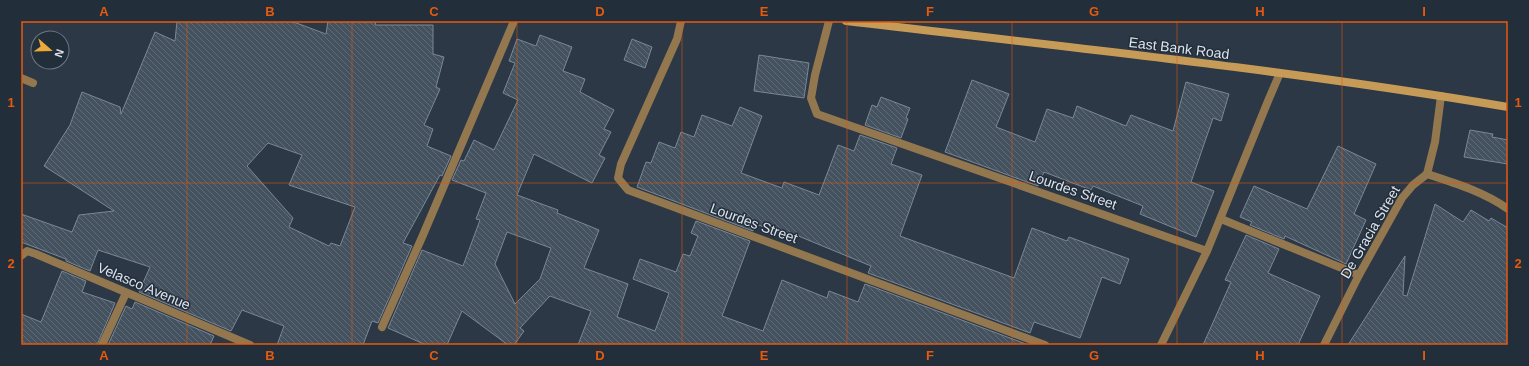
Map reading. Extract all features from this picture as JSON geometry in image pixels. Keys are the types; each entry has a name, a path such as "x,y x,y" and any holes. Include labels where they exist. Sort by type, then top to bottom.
{"main road":[{"name":"East Bank Road","path":"846,21 1280,73 1508,107"}],"street":[{"path":"382,327 424,235 514,21"},
{"name":"Lourdes Street","path":"681,21 677,39 621,164 618,178 628,190 1045,345"},
{"name":"Lourdes Street","path":"829,21 815,75 811,98 817,114 1207,251"},
{"path":"1161,345 1221,219 1280,73"},
{"path":"21,78 33,83"},
{"path":"1441,96 1435,142 1427,174 1460,185 1496,201 1508,209"},
{"name":"De Gracia Street","path":"1324,345 1359,275 1402,198 1412,185 1427,174"},
{"path":"1221,219 1359,275"},
{"name":"Velasco Avenue","path":"24,254 126,293 230,341 250,345"},
{"path":"102,345 126,293"}],"building":[{"path":"177,21 291,21 326,34 328,21 376,21 375,25 433,25 433,54 444,57 436,87 440,89 424,125 433,129 427,146 451,156 442,176 440,175 403,243 412,246 378,323 372,321 363,345 277,345 284,326 242,310 231,331 139,292 150,267 98,250 90,271 66,261 66,259 21,242 21,214 72,232 79,215 114,211 44,166 70,125 82,92 120,107 121,114 155,32 175,41","holes":["268,143 302,155 289,185 355,207 340,246 331,243 329,246 289,227 293,218 247,166"]},
{"path":"540,35 572,47 563,71 585,79 580,92 614,110 604,129 611,132 599,155 605,158 592,183 534,154 517,195 558,210 557,213 599,230 584,268 628,284 617,317 655,331 669,293 633,279 640,259 676,272 683,254 690,256 698,236 691,233 696,221 750,241 722,316 763,331 782,280 827,298 829,291 858,302 865,284 1026,344 578,345 591,311 550,296 520,328 524,331 514,345 508,345 462,311 447,345 426,345 388,328 422,250 463,266 480,220 476,219 486,193 452,180 461,160 464,161 474,140 494,150 518,100 503,93 515,63 509,61 517,39 536,46","holes":["507,232 551,248 540,279 515,304 495,264"]},
{"path":"632,39 652,47 645,68 624,60"},
{"path":"759,55 809,63 804,98 754,91"},
{"path":"972,80 1009,94 996,127 1035,142 1047,109 1073,118 1077,106 1126,126 1131,115 1173,131 1186,82 1229,94 1221,121 1213,118 1191,182 1214,191 1196,237 1140,214 1143,206 1093,186 1091,190 1044,172 1038,186 945,152"},
{"path":"881,97 910,108 906,118 908,119 901,138 865,125 872,105 877,107"},
{"path":"740,107 762,116 741,173 782,188 784,182 819,195 838,145 854,151 860,135 897,148 891,164 922,175 900,236 1014,278 1032,228 1067,241 1069,237 1129,259 1120,284 1102,277 1080,338 1034,322 1030,333 868,273 871,266 796,235 795,239 756,224 753,231 637,187 646,162 651,163 659,142 675,148 681,132 694,137 702,115 732,126"},
{"path":"1470,130 1493,134 1492,137 1508,140 1508,164 1464,157"},
{"path":"1338,146 1376,164 1354,214 1366,220 1346,264 1285,236 1284,239 1250,225 1252,222 1240,217 1254,186 1307,209"},
{"path":"1435,204 1463,222 1471,210 1489,221 1491,218 1508,228 1508,345 1348,345 1405,256 1403,295 1407,296"},
{"path":"1246,235 1279,249 1268,273 1320,296 1298,345 1203,345 1231,282 1225,280"},
{"path":"62,271 86,281 82,292 115,303 97,345 21,345 21,314 41,322"},
{"path":"135,302 214,336 210,345 108,345 126,306 132,309"}]}
